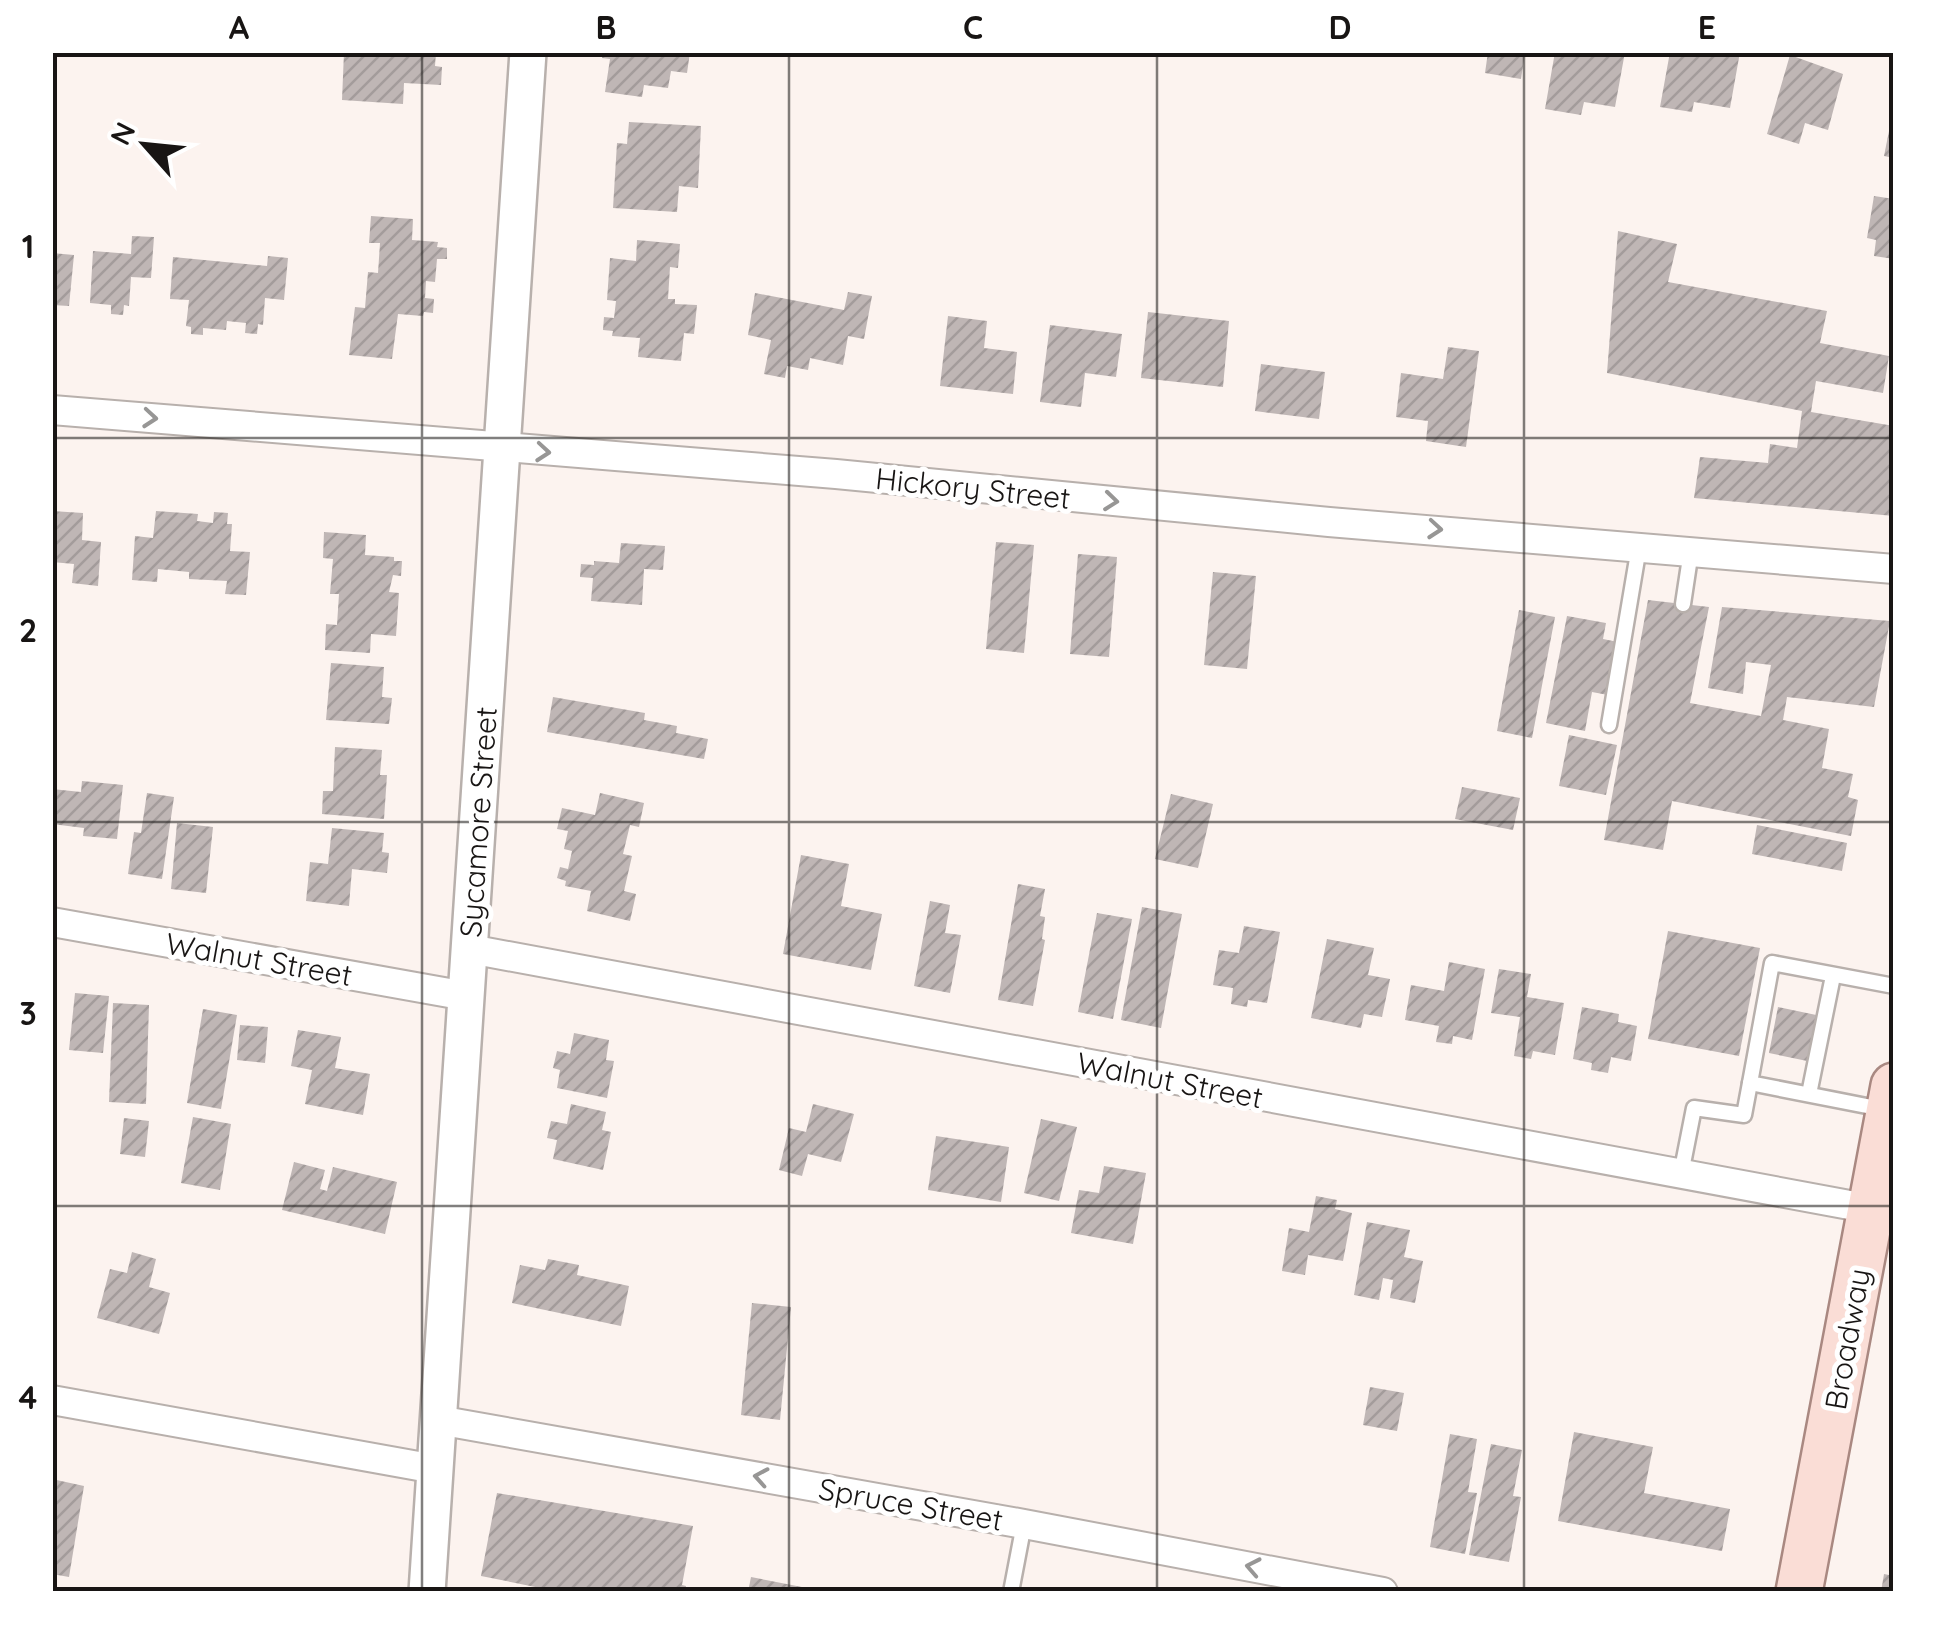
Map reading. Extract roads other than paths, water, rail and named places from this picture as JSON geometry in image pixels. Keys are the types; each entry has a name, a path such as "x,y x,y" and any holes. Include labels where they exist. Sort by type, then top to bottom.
{"main road":[{"name":"Broadway","path":"1799,1592 1870,1210 1886,1165 1891,1098"}],"street":[{"name":"Sycamore Street","path":"428,1592 528,52"},
{"name":"Hickory Street","path":"52,410 836,474 1309,520 1894,569"},
{"name":"Walnut Street","path":"52,922 466,996"},
{"name":"Walnut Street","path":"470,949 1870,1210"},
{"path":"52,1400 435,1469"},
{"name":"Spruce Street","path":"438,1420 1383,1592"}],"lane":[{"path":"1610,725 1639,547"},
{"path":"1682,604 1691,552"},
{"path":"1680,1174 1694,1108 1744,1115 1772,964 1894,986"},
{"path":"1810,1094 1833,976"},
{"path":"1750,1083 1810,1094 1891,1098"},
{"path":"1012,1592 1024,1524"}]}
